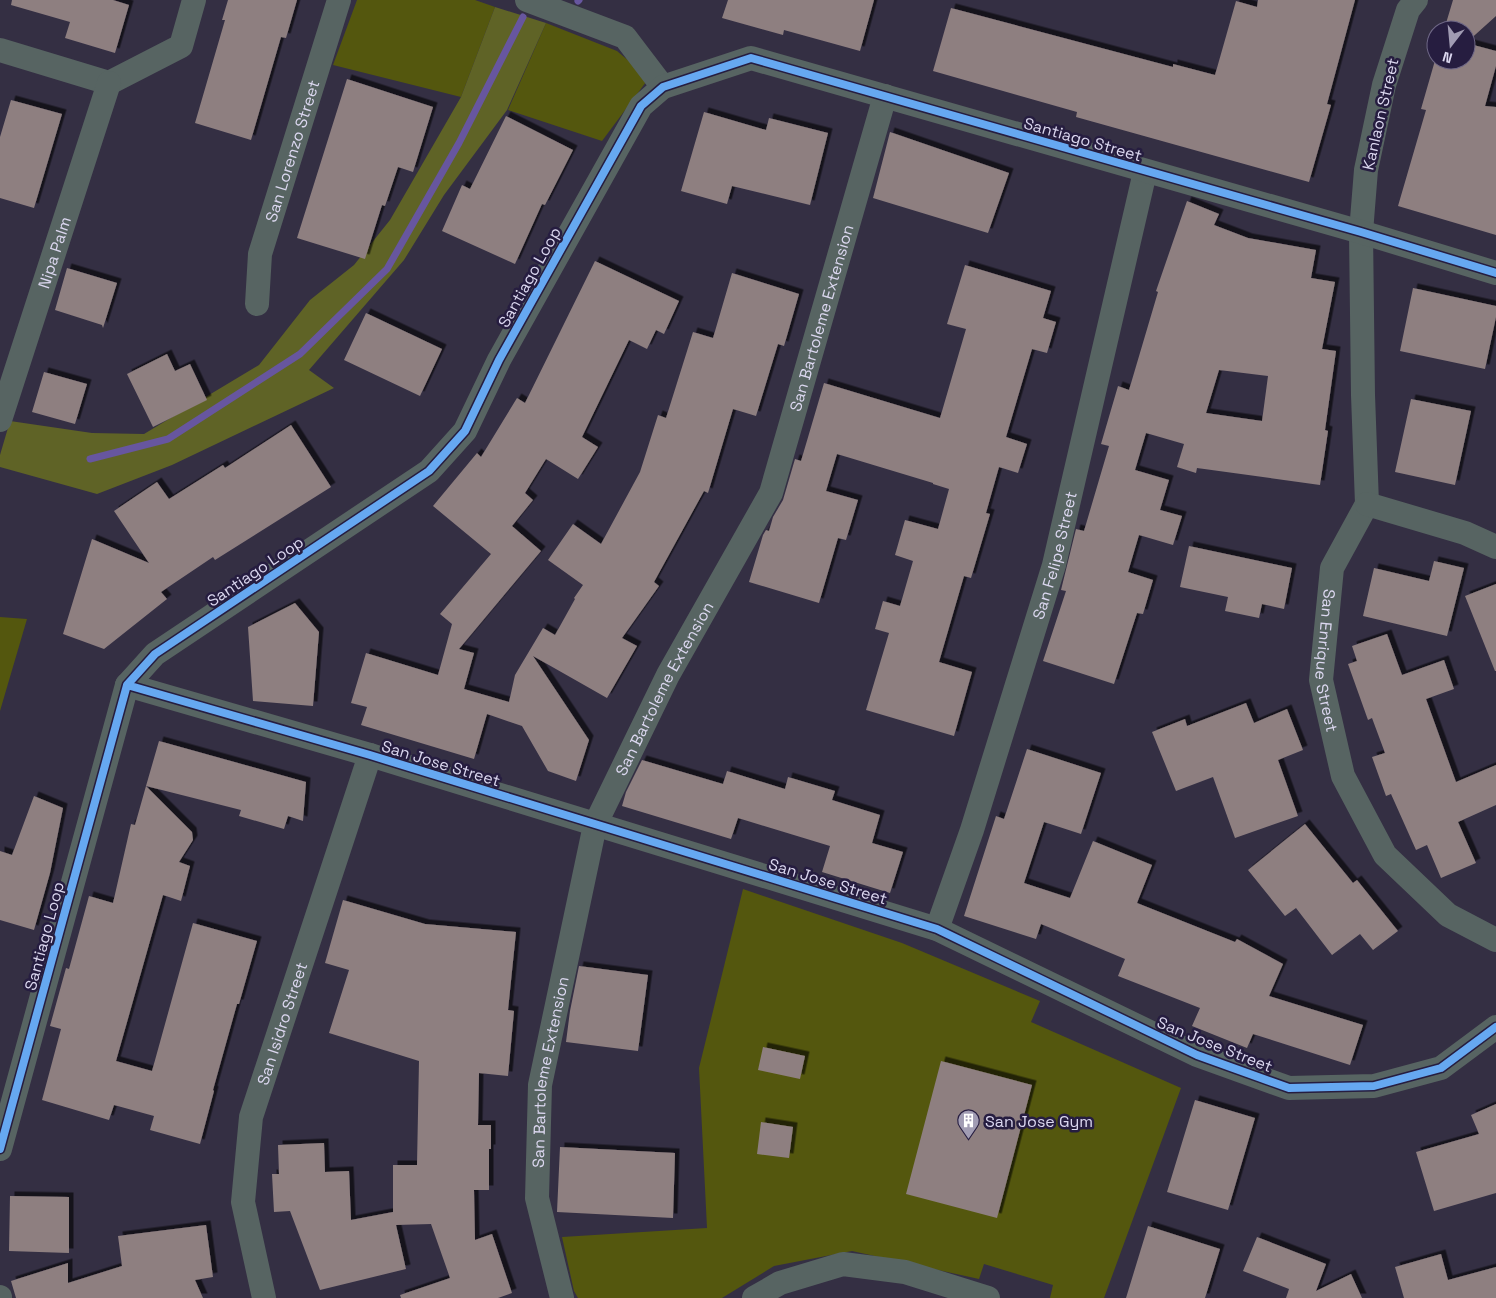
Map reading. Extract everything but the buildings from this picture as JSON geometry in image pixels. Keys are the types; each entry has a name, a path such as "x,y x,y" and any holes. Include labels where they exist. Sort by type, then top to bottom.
{"street":[{"path":"0,50 109,83 181,46 194,0"},
{"name":"San Lorenzo Street","path":"257,304 260,254 339,0"},
{"path":"527,0 625,36 663,88"},
{"name":"Kanlaon Street","path":"1361,232 1366,170 1384,84 1408,10 1416,0"},
{"name":"Santiago Street","path":"663,88 751,58 1361,232 1496,273"},
{"name":"Nipa Palm","path":"0,420 109,83"},
{"name":"Santiago Loop","path":"0,1149 127,685 155,654 429,470 465,431 499,360 641,106 663,88"},
{"name":"San Bartoleme Extension","path":"562,1298 537,1198 540,1085 595,825 668,675 771,494 885,96"},
{"name":"San Felipe Street","path":"937,929 972,830 1054,565 1146,172"},
{"path":"1361,232 1363,395 1367,504 1465,533 1496,547"},
{"name":"San Enrique Street","path":"1367,504 1332,568 1321,680 1343,776 1385,854 1448,915 1496,940"},
{"name":"San Jose Street","path":"127,685 370,756 937,929 1197,1055 1289,1088 1374,1086 1441,1068 1496,1027"},
{"name":"San Isidro Street","path":"264,1298 243,1202 251,1117 370,756"},
{"path":"754,1298 780,1283 843,1264 905,1272 988,1298"}],"shaded area":[{"path":"357,0 475,0 495,7 461,97 333,65"},
{"path":"546,23 617,51 637,68 646,82 602,141 508,110"},
{"path":"0,617 27,619 0,711"},
{"path":"743,889 902,943 1040,1001 1031,1022 1181,1088 1104,1298 1050,1298 1053,1285 984,1264 979,1279 852,1251 774,1266 722,1298 578,1298 574,1291 562,1237 707,1228 699,1068"}],"green space":[{"path":"495,7 546,23 507,110 444,195 404,260 309,370 334,388 172,465 97,494 0,467 0,455 10,421 92,433 144,434 259,365 310,300 354,265 390,220 461,97"}],"waterway":[{"path":"90,459 168,439 300,354 387,269 459,143 523,17"}],"cycle path":[{"path":"0,1149 127,685 155,654 429,471 465,431 499,360 641,106 663,87 751,58 1361,232 1496,273"},
{"path":"127,685 370,755 937,929 1197,1055 1289,1088 1374,1086 1441,1068 1496,1027"}],"place":[{"name":"San Jose Gym","path":"969,1140"}]}
